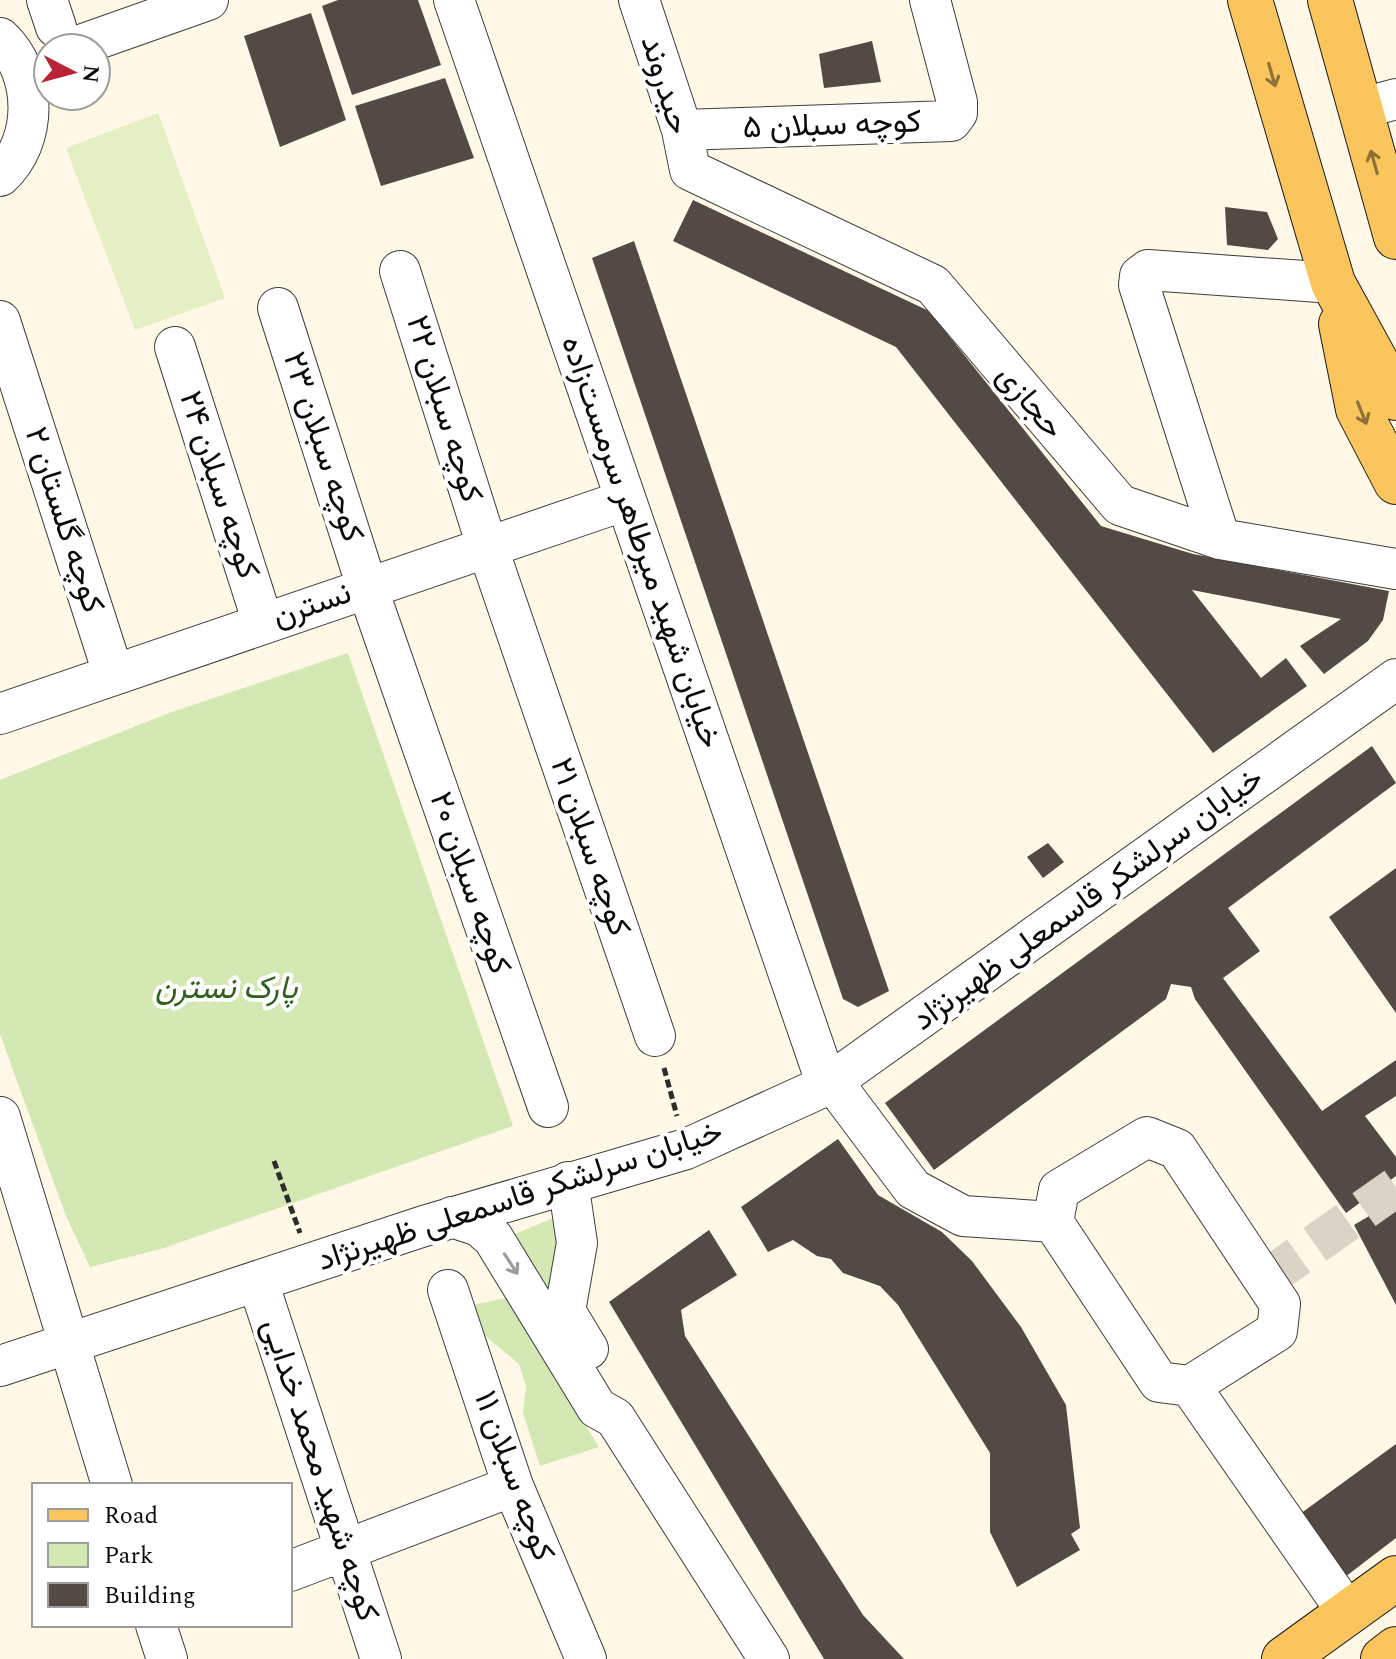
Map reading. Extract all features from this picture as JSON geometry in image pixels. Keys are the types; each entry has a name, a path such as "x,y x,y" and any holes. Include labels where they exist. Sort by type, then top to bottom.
{"main road":[{"path":"1250,0 1333,283 1358,409 1396,482"},
{"path":"1330,0 1377,104 1396,237"},
{"path":"1333,283 1394,393"},
{"path":"1284,1659 1396,1578"},
{"path":"1383,1659 1396,1649"}],"street":[{"path":"87,32 208,0"},
{"name":"خیابان شهید میرطاهر سرمست‌زاده","path":"454,0 829,1083 913,1189 963,1216 1053,1222"},
{"name":"حیدروند","path":"639,0 682,130 690,170"},
{"name":"کوچه سبلان ۵","path":"682,130 951,121 957,113 957,102 930,0"},
{"path":"0,38 32,41"},
{"path":"0,176 24,140 32,99"},
{"name":"حجازی","path":"690,170 933,285 1120,505 1220,539 1396,569"},
{"path":"1220,539 1139,285 1140,276 1148,270 1333,283"},
{"name":"کوچه سبلان ۲۲","path":"400,271 487,546"},
{"name":"کوچه سبلان ۲۳","path":"278,308 367,587"},
{"name":"کوچه گلستان ۲","path":"0,321 113,673"},
{"name":"کوچه سبلان ۲۴","path":"175,347 263,623"},
{"name":"نسترن","path":"0,714 626,500"},
{"name":"کوچه سبلان ۲۱","path":"487,546 655,1036"},
{"name":"کوچه سبلان ۲۰","path":"367,587 548,1107"},
{"name":"خیابان سرلشکر قاسمعلی ظهیرنژاد","path":"0,1366 452,1217 686,1149 829,1083 1396,679"},
{"path":"0,1117 111,1483"},
{"path":"1147,1137 1177,1149 1280,1304 1277,1331 1190,1386 1159,1382 1053,1222 1059,1190 1147,1137"},
{"path":"568,1182 577,1243 565,1311 615,1397 615,1418"},
{"path":"452,1217 479,1226 493,1238 597,1408 615,1418 769,1659"},
{"name":"کوچه شهید محمد خدایی","path":"258,1282 381,1659"},
{"name":"کوچه سبلان ۱۱","path":"448,1290 513,1486 586,1659"},
{"path":"1190,1386 1348,1613"},
{"path":"292,1570 513,1486"},
{"path":"157,1627 167,1659"}],"path":[{"path":"655,1036 686,1149"},
{"path":"274,1161 311,1264"}],"green space":[{"path":"158,113 225,298 135,330 66,148"},
{"name":"پارک نسترن","path":"348,653 513,1126 161,1249 90,1267 66,1216 0,1034 0,780 169,713"},
{"path":"556,1217 564,1219 554,1313 510,1236"},
{"path":"506,1298 599,1447 540,1466 523,1413 526,1386 519,1364 484,1335 473,1305"}],"building":[{"path":"338,0 418,0 441,65 352,95 322,6"},
{"path":"311,13 346,120 280,147 244,36"},
{"path":"872,41 881,82 824,88 819,54"},
{"path":"445,78 474,158 381,186 355,106"},
{"path":"693,200 929,311 1101,526 1193,554 1389,591 1383,620 1368,641 1324,674 1300,646 1341,619 1192,590 1261,678 1286,658 1307,686 1213,753 896,347 673,241"},
{"path":"1225,207 1267,212 1278,239 1268,250 1227,245"},
{"path":"634,241 889,991 858,1007 843,999 592,258"},
{"path":"1372,746 1396,783 1228,908 1260,951 1223,978 1322,1111 1396,1060 1396,1096 1365,1116 1396,1157 1396,1176 1346,1213 1195,999 1191,987 1171,984 1166,999 934,1170 885,1103"},
{"path":"1048,843 1064,862 1043,878 1027,857"},
{"path":"1396,868 1396,1013 1329,917"},
{"path":"838,1139 878,1195 942,1232 972,1261 1021,1327 1066,1405 1080,1528 1071,1534 1080,1550 1017,1587 990,1532 990,1453 898,1305 880,1286 843,1273 831,1259 817,1256 793,1240 768,1252 741,1207"},
{"path":"1396,1200 1396,1305 1354,1225"},
{"path":"709,1230 737,1275 681,1310 685,1336 863,1615 904,1659 824,1659 609,1302"},
{"path":"1396,1444 1396,1538 1345,1577 1300,1514"}],"tunnel":[{"path":"1266,1279 1396,1187"}]}
